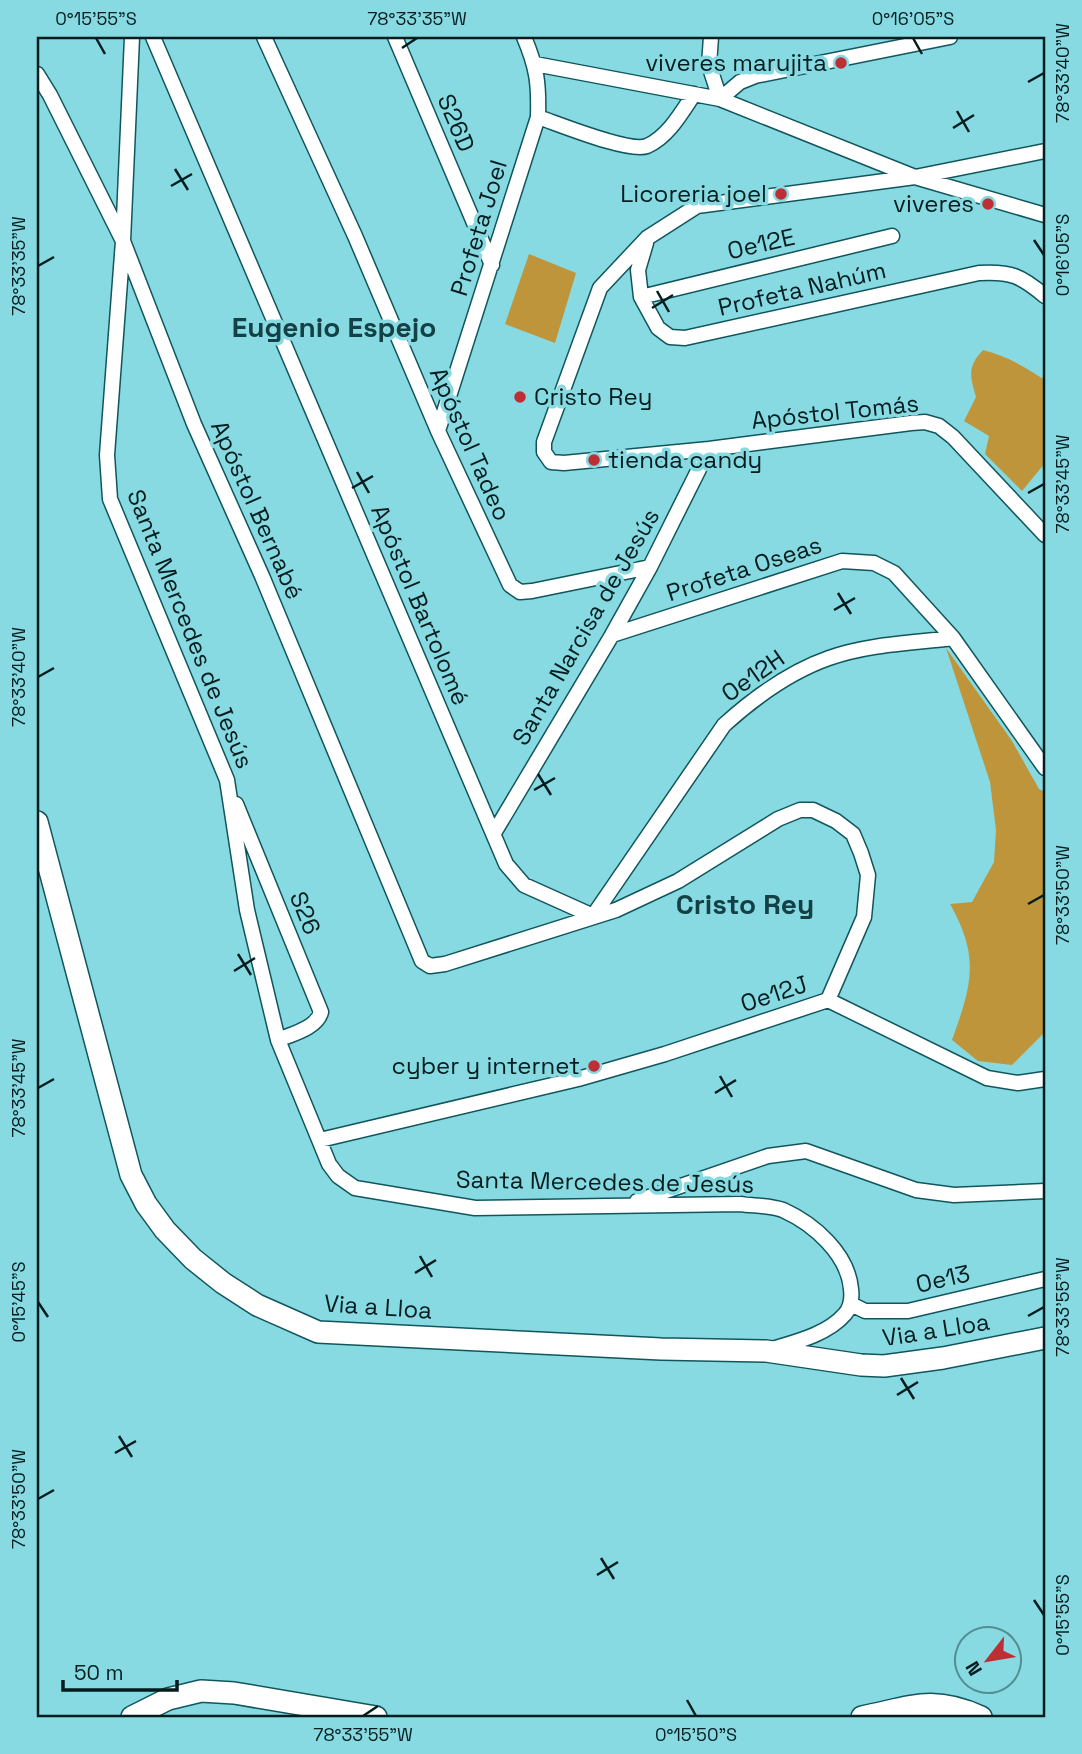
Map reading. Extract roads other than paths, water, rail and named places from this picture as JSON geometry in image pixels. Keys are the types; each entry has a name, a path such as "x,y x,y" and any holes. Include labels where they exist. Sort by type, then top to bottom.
{"street":[{"name":"Santa Mercedes de Jesús","path":"132,37 123,242 107,455 110,499 227,780 247,910 278,1040 333,1170 355,1188 475,1208 740,1204 781,1210 804,1223 840,1254 849,1273 851,1304"},
{"name":"Apóstol Bartolomé","path":"153,37 506,864 524,885 593,916"},
{"name":"Apóstol Tadeo","path":"264,37 355,236 438,431 510,585 520,592 650,568"},
{"name":"S26D","path":"395,37 492,265"},
{"name":"Profeta Joel","path":"438,431 538,117 535,64 524,37"},
{"path":"711,37 709,65 720,99"},
{"path":"720,99 740,82 755,76 950,37"},
{"path":"535,64 720,99 915,177 1045,215"},
{"name":"Apóstol Bernabé","path":"37,74 56,106 123,242 194,424 262,576 415,948 422,961 430,966"},
{"path":"538,117 636,149 658,139 694,94"},
{"path":"709,449 564,463 551,462 544,452 544,442 600,288 647,238 697,206 915,177 1045,150"},
{"name":"Oe12E","path":"641,297 892,236"},
{"name":"Profeta Nahúm","path":"647,238 638,270 641,297 658,328 670,337 685,338 979,273 1001,272 1023,278 1045,296"},
{"name":"Apóstol Tomás","path":"709,449 925,422 939,426 953,437 1045,535"},
{"name":"Santa Narcisa de Jesús","path":"494,833 650,568 709,449"},
{"name":"Profeta Oseas","path":"612,635 842,561 874,563 894,573 953,638 1045,768"},
{"name":"Oe12H","path":"593,916 724,725 747,704 778,682 831,657 953,638"},
{"name":"S26","path":"227,780 321,1012 320,1018 314,1024 278,1040"},
{"name":"Oe12J","path":"320,1140 578,1079 665,1054 828,1000 864,917 868,875 853,834 836,821 813,810 800,810 778,819 677,881 616,910 446,964 430,966"},
{"name":"Via a Lloa","path":"37,822 131,1175 146,1204 165,1230 192,1258 257,1306 318,1332 661,1349 766,1351 860,1366 884,1366 943,1358 1045,1338"},
{"path":"828,1000 987,1078 1017,1083 1045,1079"},
{"path":"623,1206 768,1156 806,1151 916,1190 954,1195 1045,1191"},
{"name":"Oe13","path":"851,1304 865,1311 908,1311 1045,1279"},
{"path":"766,1351 822,1331 845,1315 851,1304"},
{"path":"132,1717 168,1699 201,1690 376,1717"},
{"path":"862,1717 930,1703 960,1708 981,1717"}],"place":[{"name":"viveres marujita","path":"841,63"},
{"name":"Licoreria joel","path":"781,194"},
{"name":"viveres","path":"988,204"},
{"name":"Cristo Rey","path":"520,397"},
{"name":"tienda candy","path":"594,460"},
{"name":"cyber y internet","path":"594,1066"}],"district":[{"name":"Eugenio Espejo","path":"334,327"},
{"name":"Cristo Rey","path":"745,904"}]}
